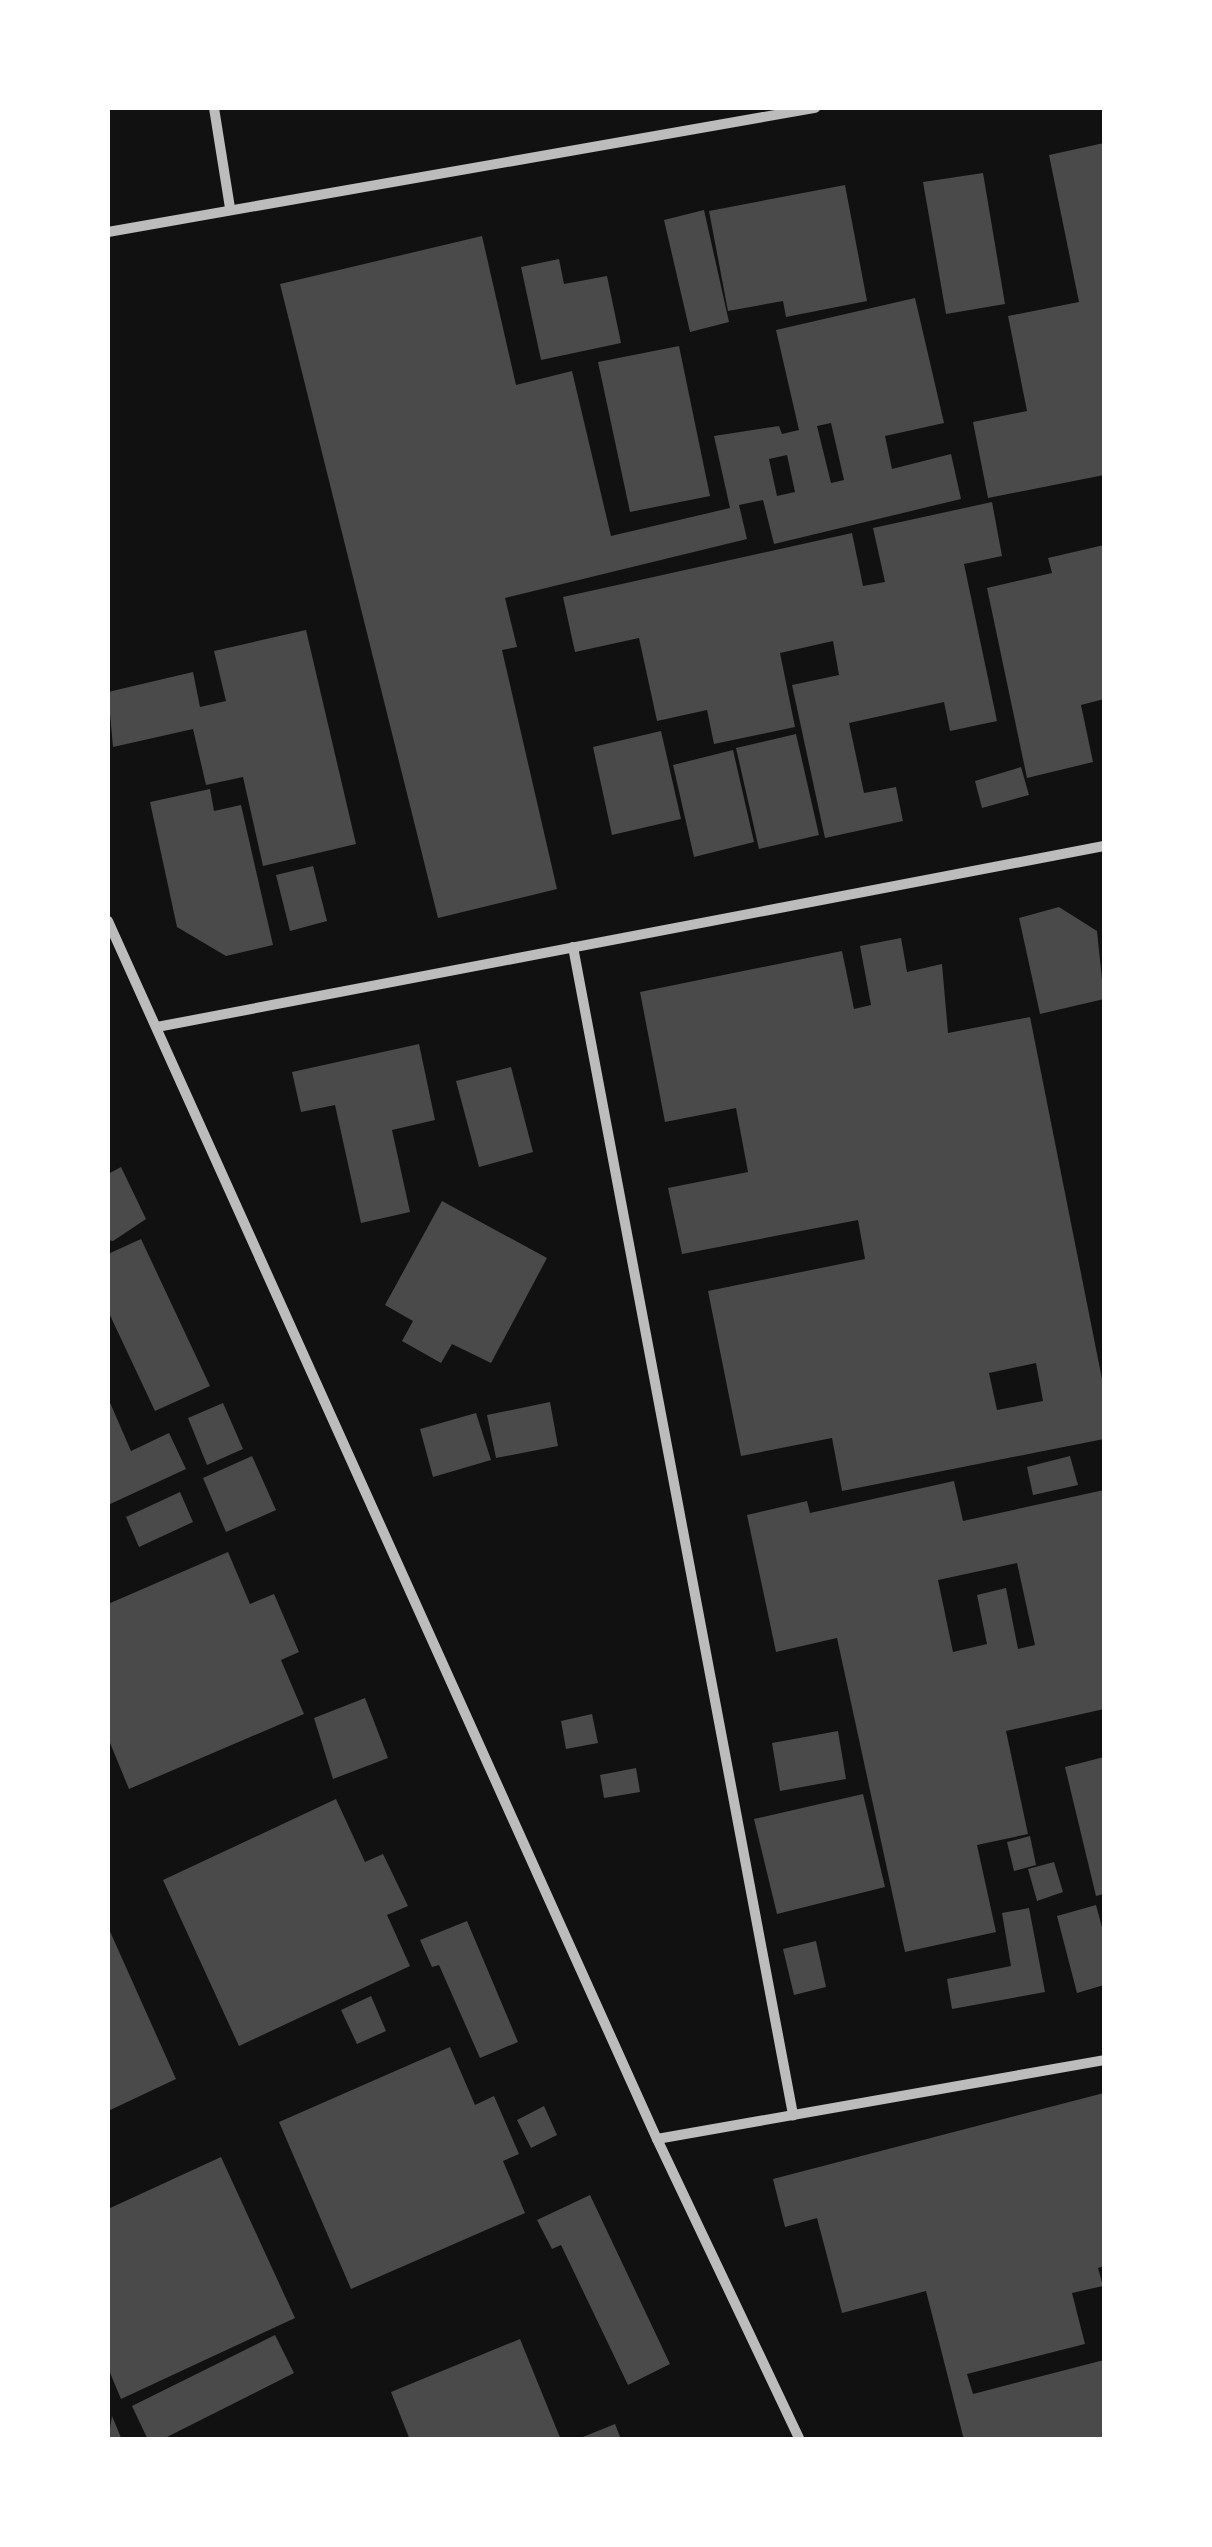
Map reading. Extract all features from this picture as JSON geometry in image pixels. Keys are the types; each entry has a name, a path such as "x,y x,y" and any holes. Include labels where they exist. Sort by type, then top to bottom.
{"street":[{"path":"214,108 230,208"},
{"path":"108,232 815,108"},
{"path":"157,1026 1104,846"},
{"path":"108,921 658,2139 800,2440"},
{"path":"573,947 793,2115"},
{"path":"658,2139 1104,2060"}],"building":[{"path":"1104,143 1104,475 988,498 973,422 1027,411 1008,316 1079,302 1049,155"},
{"path":"983,173 1005,304 946,314 923,182"},
{"path":"845,185 867,301 786,317 783,301 728,311 709,211"},
{"path":"704,210 729,322 690,332 664,220"},
{"path":"482,236 516,385 572,371 611,536 730,508 714,436 779,426 782,434 799,430 776,330 915,298 944,423 885,436 892,469 951,454 961,499 774,544 763,500 739,505 747,539 505,598 517,647 502,650 557,889 438,918 280,284","holes":["831,423 844,480 831,483 817,426","787,455 795,492 777,496 769,459"]},
{"path":"559,259 564,284 607,276 621,343 541,360 521,267"},
{"path":"679,346 710,496 630,512 598,362"},
{"path":"992,502 1002,556 964,564 997,721 950,731 944,702 849,723 864,793 896,787 903,821 825,838 792,685 839,675 833,641 780,653 795,727 714,744 707,710 657,721 639,638 575,652 563,597 852,533 863,586 885,582 873,528"},
{"path":"1104,545 1104,699 1081,705 1093,762 1027,778 987,588 1052,573 1048,558"},
{"path":"306,630 356,844 263,866 243,777 206,785 193,729 113,747 108,692 193,672 200,707 226,701 214,651"},
{"path":"661,731 681,819 612,835 593,747"},
{"path":"796,734 819,835 759,849 736,748"},
{"path":"733,750 754,842 694,857 673,765"},
{"path":"1021,767 1029,795 982,808 975,781"},
{"path":"210,789 214,811 241,805 273,945 226,956 177,927 150,802"},
{"path":"313,866 327,921 290,931 276,875"},
{"path":"1059,907 1097,931 1104,999 1040,1014 1019,918"},
{"path":"901,938 907,972 942,964 948,1033 1030,1017 1104,1389 1104,1439 842,1491 832,1438 741,1456 708,1291 865,1259 858,1220 682,1254 668,1188 748,1172 736,1108 665,1122 640,992 842,951 854,1009 871,1005 860,946","holes":["1036,1363 1043,1401 997,1410 989,1373"]},
{"path":"419,1044 435,1120 392,1130 410,1212 361,1223 335,1105 301,1112 292,1072"},
{"path":"511,1067 533,1152 479,1167 456,1081"},
{"path":"121,1167 146,1219 113,1241 108,1240 108,1174"},
{"path":"442,1201 547,1258 491,1363 452,1344 441,1363 402,1341 413,1321 385,1305"},
{"path":"141,1239 210,1386 155,1411 108,1311 108,1254"},
{"path":"108,1398 131,1451 169,1433 186,1469 108,1505"},
{"path":"550,1402 558,1446 496,1458 487,1415"},
{"path":"223,1403 243,1449 207,1465 188,1418"},
{"path":"476,1413 491,1460 433,1477 420,1429"},
{"path":"252,1456 276,1510 226,1532 203,1478"},
{"path":"1070,1456 1078,1485 1033,1495 1027,1467"},
{"path":"954,1481 963,1521 1104,1490 1104,1709 1006,1731 1028,1834 977,1845 996,1932 905,1952 837,1638 776,1652 747,1515 807,1501 810,1513","holes":["1017,1563 1035,1645 1018,1649 1006,1588 977,1595 987,1644 953,1652 938,1580"]},
{"path":"180,1492 193,1522 139,1547 126,1517"},
{"path":"228,1552 250,1604 274,1594 299,1652 281,1660 304,1714 129,1789 108,1738 108,1604"},
{"path":"365,1698 388,1758 333,1779 314,1718"},
{"path":"592,1714 598,1743 566,1749 561,1721"},
{"path":"838,1731 846,1779 780,1791 772,1743"},
{"path":"1104,1757 1104,1894 1096,1896 1065,1767"},
{"path":"636,1768 640,1792 604,1798 600,1775"},
{"path":"863,1794 885,1887 777,1914 754,1819"},
{"path":"336,1799 365,1862 383,1854 408,1906 387,1915 410,1966 239,2046 163,1880"},
{"path":"1030,1836 1036,1865 1014,1871 1007,1842"},
{"path":"1054,1862 1063,1892 1037,1901 1028,1869"},
{"path":"1096,1905 1104,1935 1104,1985 1077,1993 1057,1916"},
{"path":"1029,1908 1045,1992 952,2009 947,1979 1011,1966 1002,1913"},
{"path":"467,1921 518,2042 480,2058 439,1965 432,1967 420,1940"},
{"path":"108,1927 176,2079 108,2111"},
{"path":"816,1941 826,1987 794,1995 783,1949"},
{"path":"371,1996 386,2031 357,2044 341,2010"},
{"path":"450,2047 475,2105 494,2096 519,2154 503,2161 525,2213 351,2289 279,2122"},
{"path":"1104,2093 1104,2266 1098,2268 1103,2286 1072,2293 1085,2344 967,2374 973,2394 1104,2360 1104,2440 964,2440 926,2291 842,2313 817,2218 785,2227 773,2179"},
{"path":"544,2106 557,2135 531,2148 517,2120"},
{"path":"221,2157 295,2318 121,2399 108,2368 108,2209"},
{"path":"590,2195 670,2364 628,2385 561,2245 552,2249 537,2220"},
{"path":"275,2335 294,2373 161,2440 148,2440 132,2406"},
{"path":"520,2339 561,2440 410,2440 391,2392"},
{"path":"112,2416 122,2440 108,2440"},
{"path":"615,2424 621,2439 578,2439"}]}
